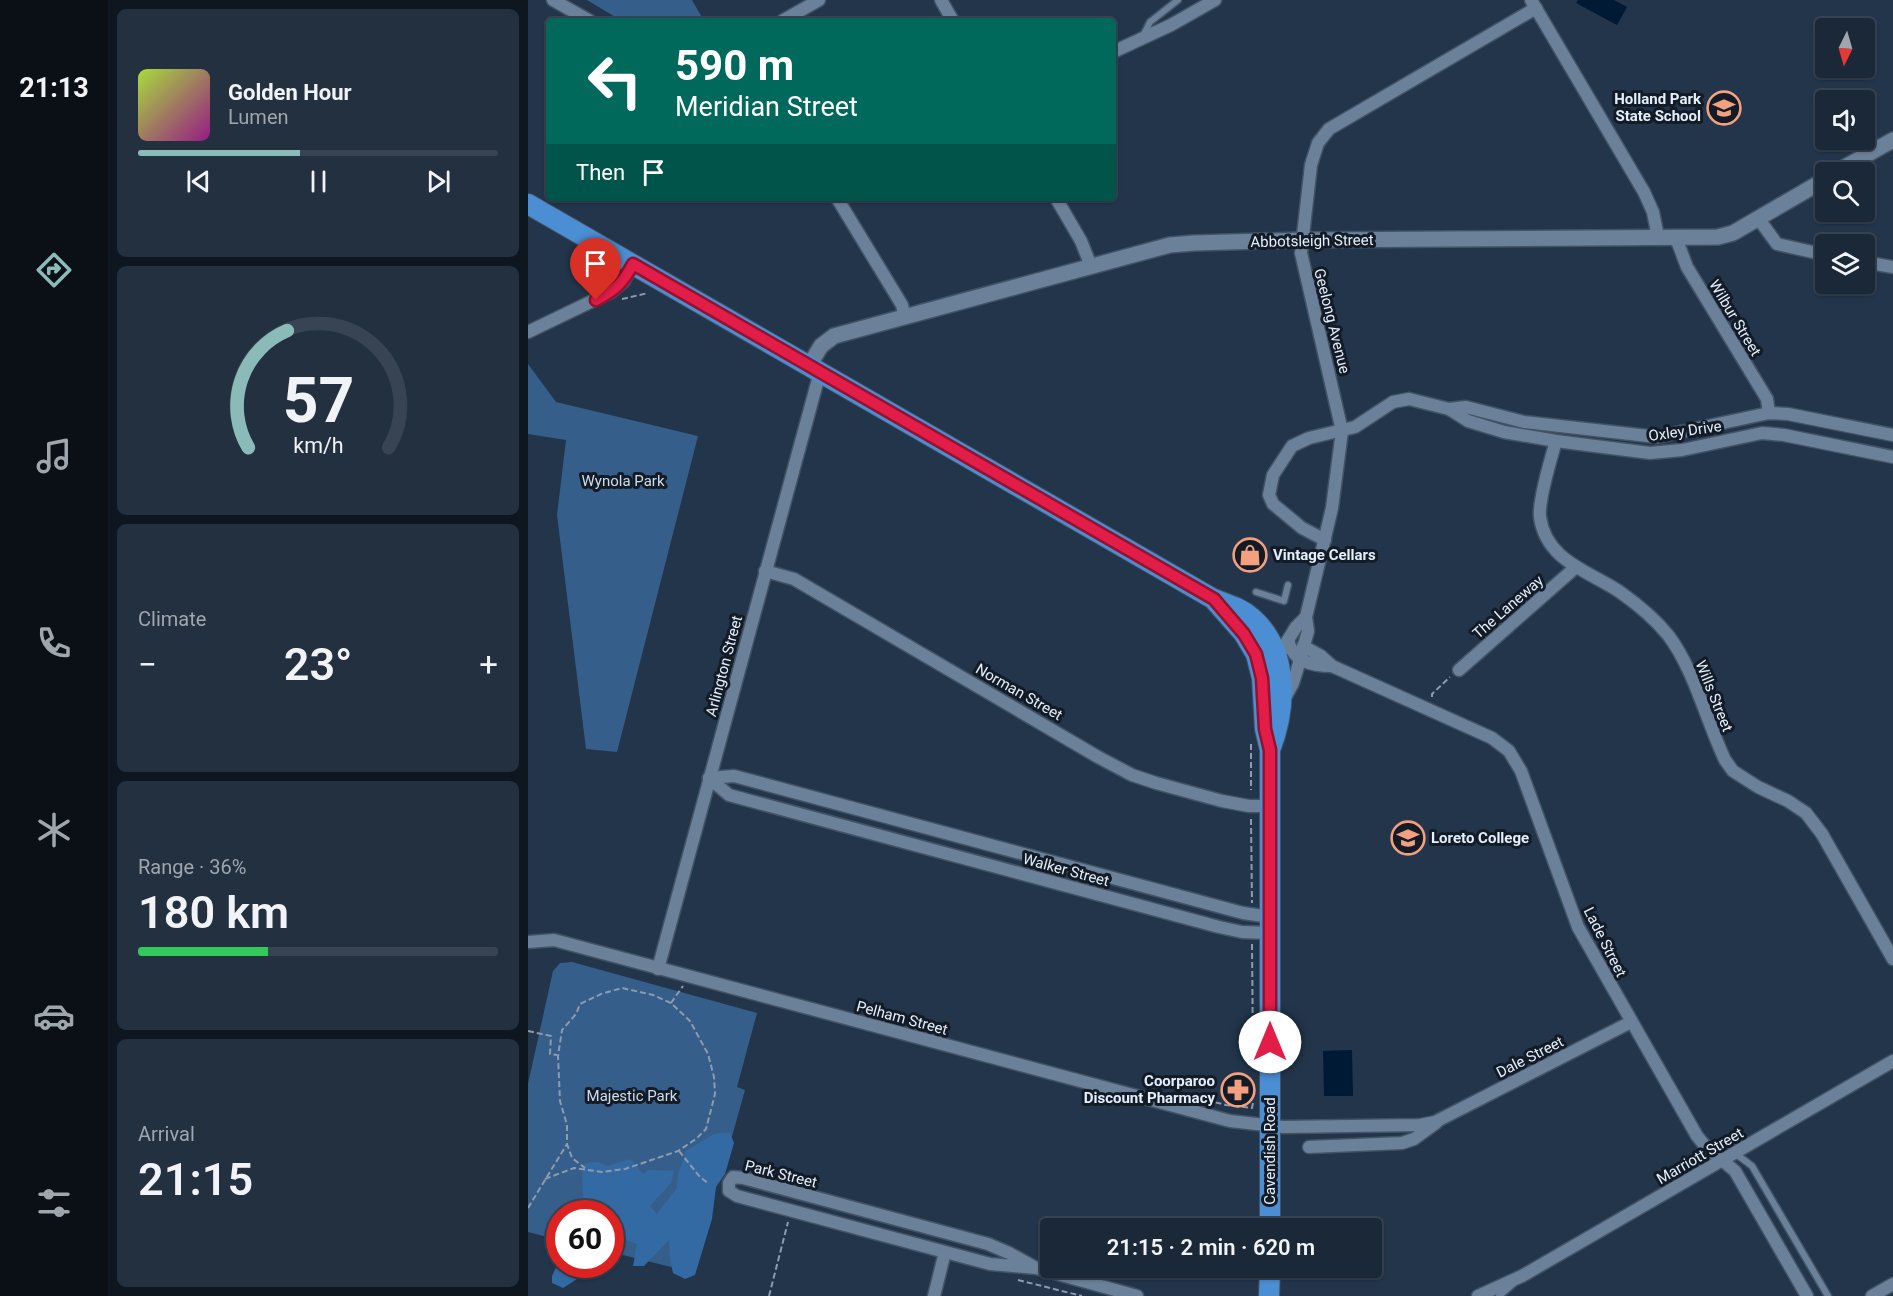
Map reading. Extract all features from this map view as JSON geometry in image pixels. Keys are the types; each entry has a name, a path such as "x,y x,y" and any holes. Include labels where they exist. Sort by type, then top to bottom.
{"main road":[{"name":"Cavendish Road","path":"528,204 1214,599 1250,616 1283,647 1277,733 1270,750"},
{"name":"Cavendish Road","path":"1214,599 1250,643 1256,654 1262,678 1265,729 1270,750 1270,1218"},
{"path":"1269,1296 1270,1278"}],"street":[{"path":"553,0 585,18"},
{"path":"787,18 819,0"},
{"path":"941,0 951,18"},
{"path":"1116,51 1141,40 1215,0"},
{"path":"1534,4 1644,192 1653,212 1658,237"},
{"name":"Geelong Avenue","path":"1280,705 1293,683 1308,631 1306,616 1332,508 1342,431 1301,253 1311,165 1318,143 1329,129 1534,4"},
{"path":"1854,162 1893,140"},
{"name":"Abbotsleigh Street","path":"814,369 821,346 834,336 1170,245 1303,240 1718,237 1733,233 1815,185"},
{"path":"839,201 902,305 905,318"},
{"path":"1058,201 1081,241 1091,266"},
{"path":"1758,218 1777,244 1815,253"},
{"name":"Wilbur Street","path":"1676,238 1687,267 1767,399 1769,413"},
{"path":"528,332 611,292 622,283 633,264"},
{"path":"1875,264 1893,267"},
{"name":"Arlington Street","path":"658,969 765,571 814,369"},
{"name":"Oxley Drive","path":"1325,540 1302,528 1273,504 1269,495 1273,475 1292,446 1309,438 1355,427 1394,402 1409,399 1449,409 1468,421 1504,432 1650,453 1682,450 1762,433 1784,435 1893,457"},
{"name":"Oxley Drive","path":"1449,409 1466,407 1524,422 1657,437 1769,413 1788,414 1893,435"},
{"name":"Wills Street","path":"1556,441 1540,515 1544,534 1561,557 1620,592 1668,634 1683,657 1717,743 1729,766 1758,787 1788,801 1806,813 1822,834 1893,959"},
{"name":"The Laneway","path":"1459,670 1576,567"},
{"name":"Norman Street","path":"765,571 794,579 1132,775 1222,801 1249,806 1270,806"},
{"name":"Geelong Avenue","path":"1262,678 1306,616"},
{"name":"Lade Street","path":"1303,646 1321,656 1332,666 1492,738 1509,751 1521,771 1578,927 1701,1141 1736,1173 1807,1296"},
{"path":"1283,647 1291,650 1300,659"},
{"name":"Lade Street","path":"1300,659 1317,666 1332,666"},
{"name":"Walker Street","path":"709,778 734,776 1243,913 1270,925"},
{"name":"Walker Street","path":"709,778 729,795 1219,927 1242,932 1270,925"},
{"path":"855,829 860,810"},
{"name":"Pelham Street","path":"528,942 554,940 1230,1120 1270,1125"},
{"name":"Dale Street","path":"1309,1147 1406,1142 1442,1119 1631,1022"},
{"name":"Marriott Street","path":"1478,1296 1522,1276 1893,1061"},
{"name":"Dale Street","path":"1270,1125 1283,1127 1420,1125 1442,1119"},
{"name":"Park Street","path":"1036,1268 988,1244 743,1178 733,1178 729,1183 729,1191 738,1196 990,1264 1036,1268 1137,1296"},
{"path":"934,1296 945,1252"},
{"path":"1872,1296 1893,1284"}],"lane":[{"path":"1141,40 1150,22 1178,0"},
{"path":"1256,592 1284,601 1288,585"},
{"path":"1735,1153 1752,1166 1828,1296"},
{"name":"Marriott Street","path":"1499,1296 1522,1276"}],"path":[{"path":"614,303 647,292 655,295"},
{"path":"1432,694 1442,684"},
{"path":"1251,734 1251,790"},
{"path":"1251,819 1252,905"},
{"path":"1252,944 1253,1064"},
{"path":"671,1003 690,978"},
{"path":"545,1179 574,1168 602,1172 625,1169 678,1151 696,1139 705,1129 715,1094 714,1077 708,1054 690,1021 671,1003 653,995 622,988 601,994 580,1004 576,1014 562,1030 558,1056 560,1101 567,1125 567,1144 572,1158 585,1168"},
{"path":"528,1031 551,1036 550,1054 558,1056"},
{"path":"1196,1098 1252,1108 1254,1096"},
{"path":"528,1208 567,1144"},
{"path":"678,1151 709,1184"},
{"path":"769,1296 788,1219"},
{"path":"1009,1278 1082,1296"}],"green space":[{"path":"587,0 692,0 702,18 617,18"},
{"name":"Wynola Park","path":"528,364 556,402 698,436 617,752 586,749 557,515 566,440 528,434"},
{"name":"Majestic Park","path":"572,962 757,1013 737,1087 745,1090 724,1165 718,1165 691,1272 624,1255 624,1200 546,1200 546,1237 528,1232 528,1084 553,971 560,963"}],"shaded area":[{"path":"1578,0 1614,0 1627,7 1617,25 1576,3"},
{"path":"1352,1050 1353,1096 1324,1096 1323,1051"},
{"path":"730,1133 734,1143 725,1174 716,1187 712,1219 695,1275 685,1279 673,1273 669,1240 644,1266 633,1266 637,1244 624,1239 624,1200 583,1200 582,1176 585,1163 597,1162 608,1166 630,1159 643,1174 649,1170 674,1171 671,1183 650,1206 657,1214 677,1188 678,1175 686,1151 714,1134"},
{"path":"552,1278 578,1278 563,1288 552,1283"}],"place":[{"name":"Holland Park State School","path":"1724,108"},
{"name":"Vintage Cellars","path":"1250,555"},
{"name":"Loreto College","path":"1408,838"},
{"name":"Coorparoo Discount Pharmacy","path":"1238,1090"}],"route":[{"path":"596,300 622,283 633,264 1214,599 1250,643 1256,654 1262,678 1265,729 1270,750 1270,1042"}]}
